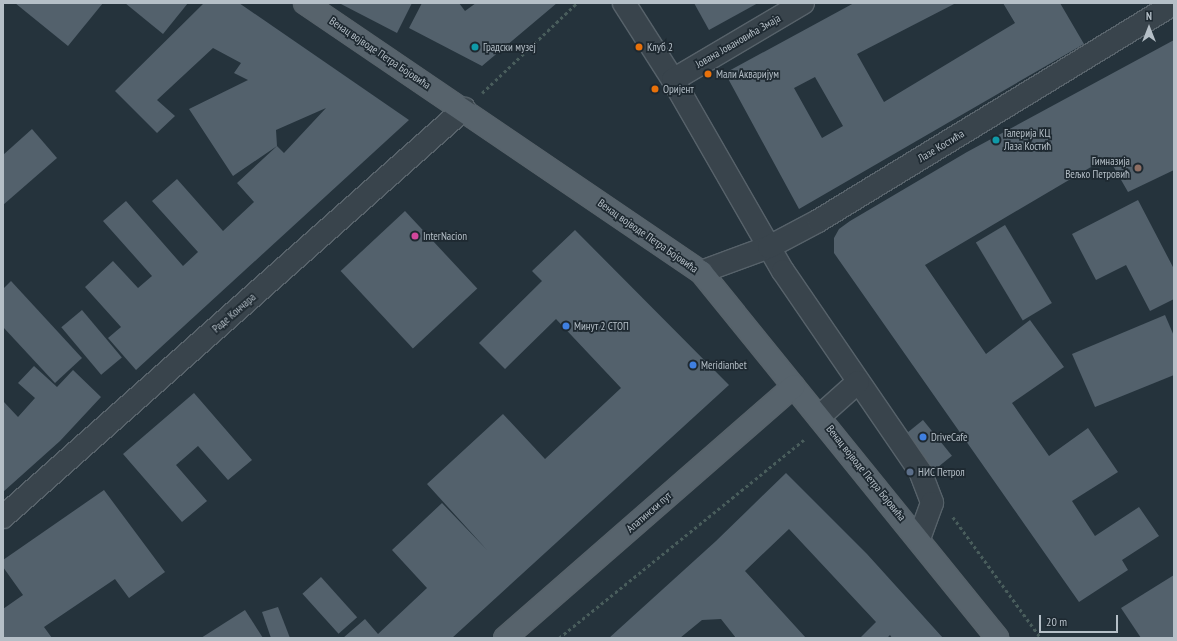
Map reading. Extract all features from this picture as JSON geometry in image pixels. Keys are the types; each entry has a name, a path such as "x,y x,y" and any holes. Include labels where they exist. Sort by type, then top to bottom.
{"main road":[{"name":"Венац војводе Петра Бојовића","path":"304,3 464,109 702,272 794,386 823,419 997,638"},
{"name":"Апатински пут","path":"505,638 794,386"}],"street":[{"path":"624,3 673,80 769,248 858,382 920,471 929,491 932,503 919,539"},
{"name":"Јована Јовановића Змаја","path":"673,80 803,3"},
{"name":"Лазе Костића","path":"702,272 769,248 818,221 1174,4"},
{"name":"Раде Кончара","path":"3,517 464,109"},
{"path":"823,419 858,382"}],"path":[{"path":"464,109 577,3"},
{"path":"559,638 823,419"}],"building":[{"path":"15,3 103,3 68,46"},
{"path":"125,3 188,3 163,34"},
{"path":"204,3 239,3 409,120 136,370 108,338 121,327 85,287 113,261 138,288 152,276 103,221 126,201 183,266 198,252 152,201 177,179 223,231 254,202 237,183 277,146 233,176 189,109 248,80 234,73 241,63 213,48 157,100 175,116 157,133 115,91","holes":["326,108 284,153 277,146 276,130"]},
{"path":"339,3 412,3 397,33"},
{"name":"Градски музеј","path":"422,3 459,3 465,11 476,3 557,3 482,66 409,28"},
{"path":"694,3 758,3 709,30"},
{"path":"854,3 956,3 857,54 884,102 1015,23 1003,3 1060,3 1084,44 799,209 725,73","holes":["815,77 843,126 822,138 794,88"]},
{"path":"1174,40 1174,170 1128,192 1108,157 925,265 986,354 1030,320 1064,367 1012,403 1049,456 1088,428 1118,472 1072,501 1095,536 1139,507 1159,536 1122,560 1128,570 1079,602 834,253 834,238 839,229 850,221 967,152"},
{"path":"32,129 57,158 3,205 3,155"},
{"path":"1138,200 1174,269 1174,299 1150,311 1126,265 1096,280 1072,234"},
{"path":"405,211 477,289 413,349 341,271"},
{"path":"1005,225 1052,303 1023,321 976,243"},
{"path":"575,230 729,385 452,638 343,638 365,619 378,634 427,588 392,550 442,503 487,550 427,484 503,414 545,459 621,388 556,319 505,369 479,343 542,281 532,271"},
{"path":"11,281 82,358 55,383 3,327 3,289"},
{"path":"82,310 122,357 101,375 61,327"},
{"path":"1165,315 1174,336 1174,375 1095,407 1072,354"},
{"path":"34,366 57,387 73,370 101,397 60,441 3,492 3,401 18,417 35,398 18,383"},
{"path":"194,393 252,460 228,480 198,446 176,465 207,501 182,522 123,454"},
{"path":"923,420 952,456 934,470 905,434"},
{"path":"786,473 867,554 943,638 892,638 890,635 887,638 860,638 876,622 789,529 745,571 806,638 736,638 721,619 702,620 680,638 609,638 716,541"},
{"path":"104,490 165,572 129,598 115,579 44,627 52,638 3,638 3,609 23,595 3,567 3,560"},
{"path":"1174,575 1174,638 1141,638 1121,608"},
{"path":"321,577 357,617 339,634 302,594"},
{"path":"278,607 290,638 271,638 262,612"},
{"path":"245,610 263,638 201,638"}],"place":[{"name":"Градски музеј","path":"475,47"},
{"name":"Клуб 2","path":"639,47"},
{"name":"Мали Акваријум","path":"708,74"},
{"name":"Оријент","path":"655,89"},
{"name":"Галерија КЦ Лаза Костић","path":"996,140"},
{"name":"Гимназија Вељко Петровић","path":"1138,168"},
{"name":"InterNacion","path":"415,236"},
{"name":"Минут 2 СТОП","path":"566,326"},
{"name":"Meridianbet","path":"693,365"},
{"name":"DriveCafe","path":"923,437"},
{"name":"НИС Петрол","path":"910,472"}]}
